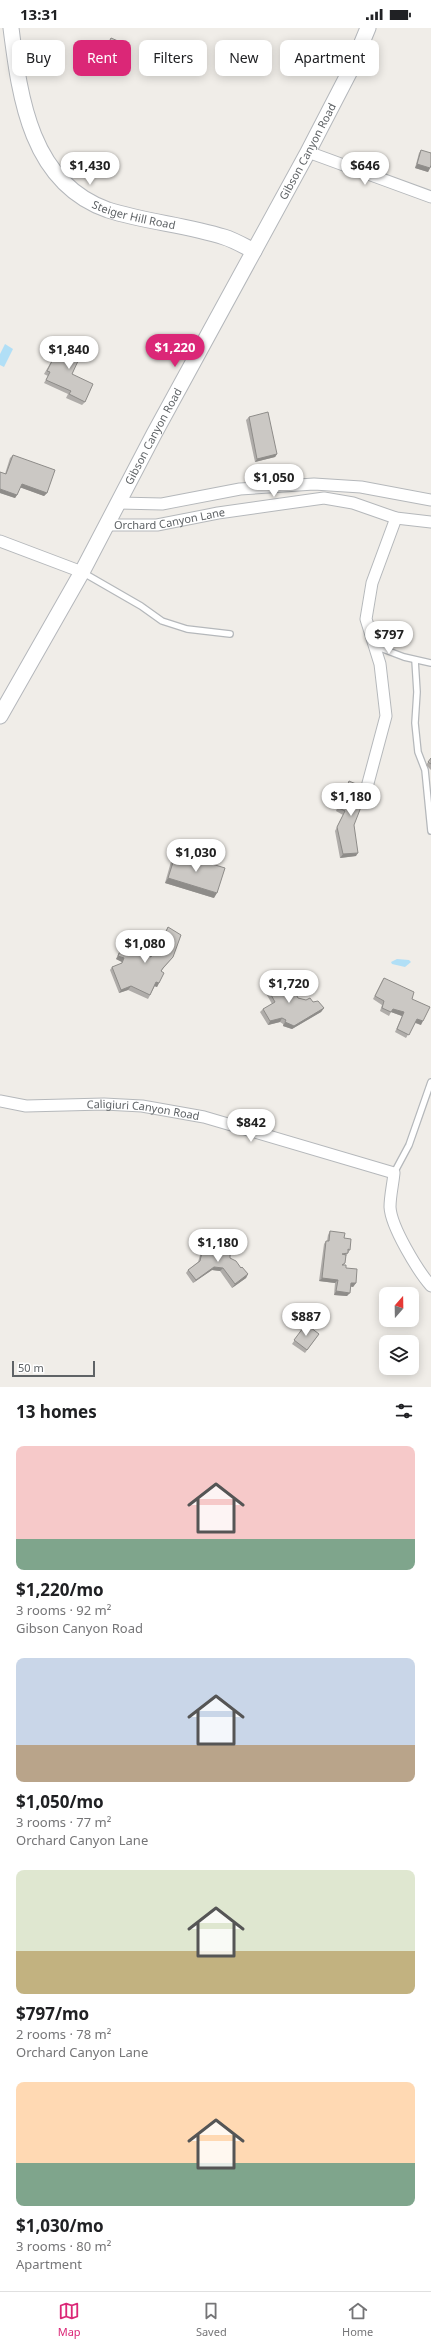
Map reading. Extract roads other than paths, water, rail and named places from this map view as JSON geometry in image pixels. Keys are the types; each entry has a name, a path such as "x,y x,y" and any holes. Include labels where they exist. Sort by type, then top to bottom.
{"main road":[{"name":"Steiger Hill Road","path":"10,28 21,94 34,137 55,173 66,186 91,203 110,210 225,237 254,250"},
{"name":"Gibson Canyon Road","path":"0,716 6,699 82,572 308,152 351,70 368,28"}],"street":[{"path":"308,152 431,197"},
{"name":"Orchard Canyon Lane","path":"118,503 162,504 240,489 314,484 361,487 431,500"},
{"name":"Orchard Canyon Lane","path":"107,525 157,524 218,513 324,498 353,503 396,518 431,522"},
{"path":"367,787 386,716 384,687 366,619 372,583 396,518"},
{"path":"0,541 82,572"},
{"name":"Caligiuri Canyon Road","path":"0,1101 26,1106 104,1104 134,1106 204,1117 394,1173"},
{"path":"394,1173 390,1208 404,1244 419,1272 431,1286"}],"lane":[{"path":"82,572 141,606 162,621 187,629 230,634"},
{"path":"374,646 431,664"},
{"path":"415,660 417,692 415,723 418,752 424,770 431,831"},
{"path":"394,1173 409,1145 431,1082"}],"water":[{"path":"5,344 13,349 4,367 0,365 0,354"},
{"path":"397,959 409,960 411,962 405,967 392,964 391,962"}]}
